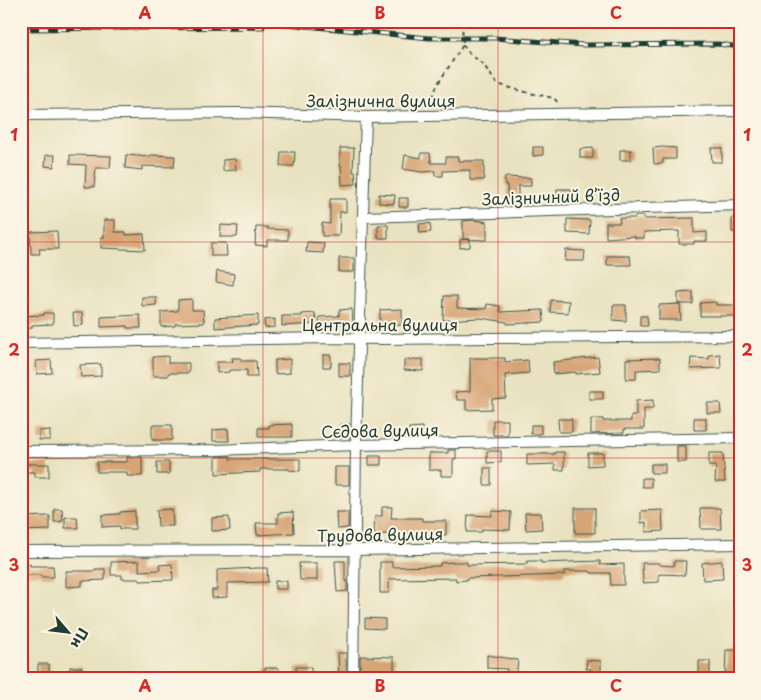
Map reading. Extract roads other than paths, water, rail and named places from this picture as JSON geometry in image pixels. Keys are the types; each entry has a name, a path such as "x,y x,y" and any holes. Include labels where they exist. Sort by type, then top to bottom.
{"street":[{"name":"Залізнична вулиця","path":"21,115 240,113 366,117 740,111"},
{"path":"354,679 356,445 366,117"},
{"name":"Залізничний в’їзд","path":"364,217 740,205"},
{"name":"Центральна вулиця","path":"21,343 331,338 740,336"},
{"name":"Сєдова вулиця","path":"21,451 216,450 356,445 740,438"},
{"name":"Трудова вулиця","path":"21,550 354,550 740,544"}],"railway":[{"path":"254,21 429,38 495,38 583,45 718,44 740,47"},
{"path":"734,21 740,21"},
{"path":"21,29 263,27"}]}
